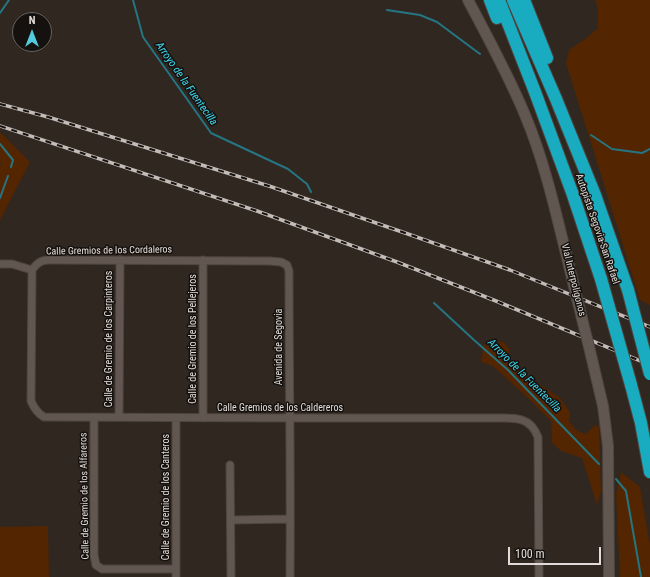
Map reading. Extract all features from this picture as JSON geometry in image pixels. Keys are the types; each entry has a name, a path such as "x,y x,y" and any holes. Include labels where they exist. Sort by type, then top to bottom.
{"highway":[{"path":"490,0 532,104 573,195"},
{"name":"Autopista Segovia-San Rafael","path":"499,0 573,195 601,279 641,423 650,472"},
{"name":"Autopista Segovia-San Rafael","path":"513,0 556,99 595,195 628,290 650,374"},
{"path":"524,0 574,128 595,195"}],"main road":[{"name":"Vial Interpolígonos","path":"468,0 525,115 538,150 550,189 590,351 603,406 608,446 609,577"}],"street":[{"name":"Calle Gremios de los Cordaleros","path":"32,270 35,265 44,260 203,260 281,262 287,265 289,271"},
{"name":"Calle de Gremio de los Carpinteros","path":"119,417 120,260"},
{"name":"Calle de Gremio de los Pellejeros","path":"203,260 203,418"},
{"path":"0,264 12,264 32,270"},
{"name":"Calle Gremios de los Caldereros","path":"32,270 31,401 36,410 44,417 515,418 532,425 536,430 538,437 539,577"},
{"name":"Avenida de Segovia","path":"289,271 290,577"},
{"name":"Calle de Gremio de los Alfareros","path":"94,417 94,555 96,565 102,569 175,569"},
{"name":"Calle de Gremio de los Canteros","path":"176,418 176,577"},
{"path":"230,465 231,576"},
{"path":"231,520 290,519"}],"shaded area":[{"path":"595,0 650,0 650,305 640,300 566,63 569,50 598,28 598,9"},
{"path":"0,132 30,162 0,220 1,164"},
{"path":"500,341 505,343 510,350 505,360 560,398 570,412 569,421 576,430 585,434 595,425 599,427 601,492 597,505 582,458 561,451 552,443 551,421 493,366 481,362 484,344 496,351"},
{"path":"621,472 640,487 650,545 650,577 620,577 616,494"},
{"path":"48,526 49,577 0,577 0,527"}],"waterway":[{"path":"0,13 9,0"},
{"name":"Arroyo de la Fuentecilla","path":"133,0 143,37 211,133 288,169 307,184 311,192"},
{"path":"387,10 420,15 437,22 480,54"},
{"path":"591,135 612,149 642,153 650,149"},
{"path":"0,144 13,160 11,167"},
{"path":"0,198 8,176"},
{"name":"Arroyo de la Fuentecilla","path":"434,303 508,370 599,464"},
{"name":"Arroyo de la Fuentecilla","path":"616,479 626,491 641,577"}],"railway":[{"path":"0,104 48,117 269,186 510,270 650,327"},
{"path":"0,126 257,211 397,262 496,301 650,365"}]}
